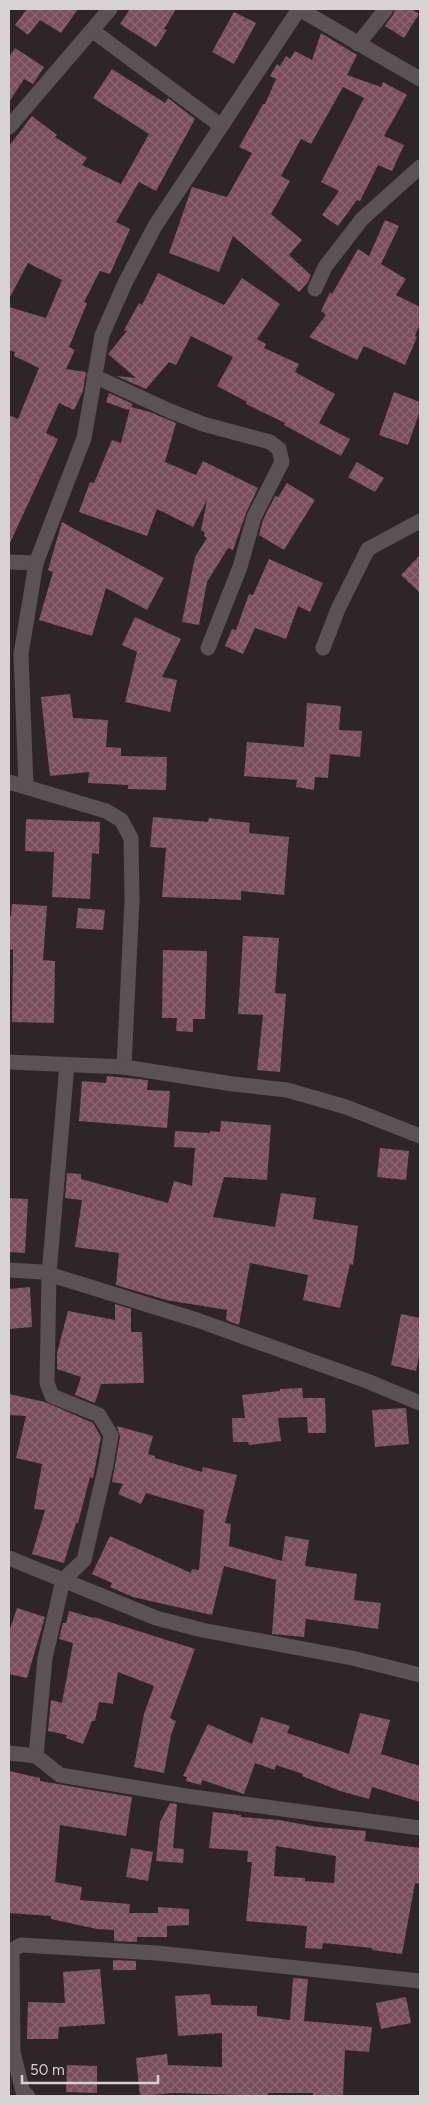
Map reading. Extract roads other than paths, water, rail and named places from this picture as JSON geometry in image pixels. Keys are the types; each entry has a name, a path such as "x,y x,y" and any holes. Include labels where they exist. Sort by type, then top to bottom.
{"street":[{"path":"9,127 110,9"},
{"path":"26,786 21,654 36,563 84,438 102,335 125,283 155,226 299,9 420,79"},
{"path":"358,44 386,9"},
{"path":"93,31 222,126"},
{"path":"315,289 325,267 362,220 420,167"},
{"path":"94,376 170,411 204,424 270,442 278,449 282,462 254,517 240,566 208,648"},
{"path":"323,648 338,609 368,549 420,521"},
{"path":"9,562 36,563"},
{"path":"9,782 106,811 121,820 131,838 132,900 124,1067"},
{"path":"9,1062 124,1067 233,1084 287,1090 346,1107 420,1136"},
{"path":"36,1756 45,1658 62,1580 84,1560 111,1435 99,1415 52,1396 47,1382 49,1274 68,1065"},
{"path":"9,1270 49,1274 197,1320 420,1403"},
{"path":"9,1558 156,1618 202,1630 352,1658 420,1675"},
{"path":"9,1753 36,1756 60,1775 186,1796 420,1828"},
{"path":"28,2096 23,2092 13,2052 12,1950 21,1945 157,1952 420,1981"}]}
